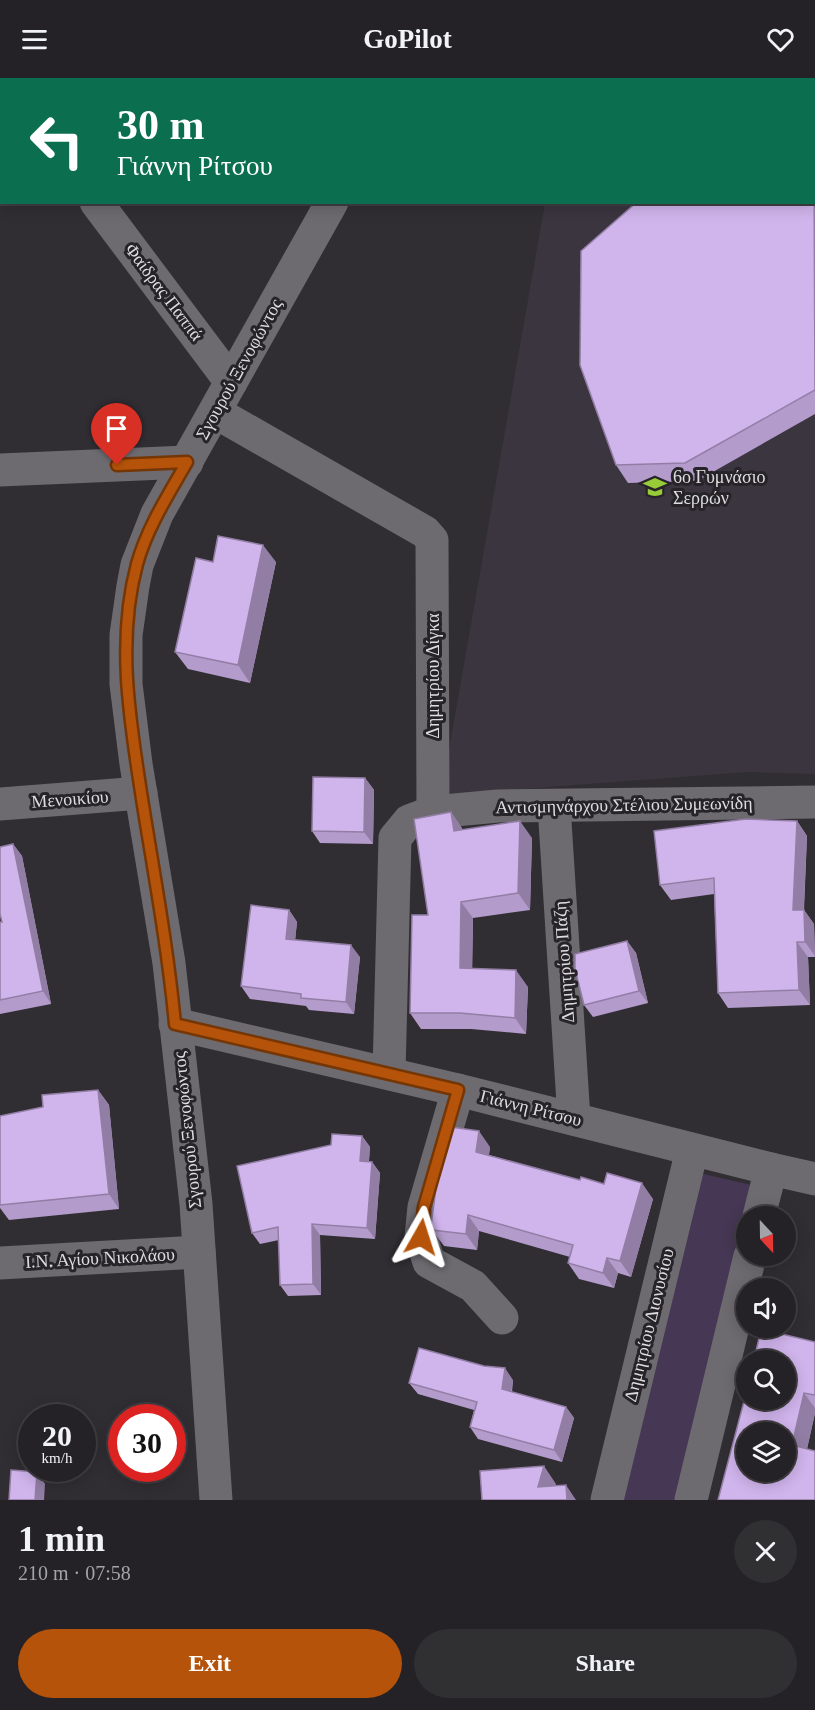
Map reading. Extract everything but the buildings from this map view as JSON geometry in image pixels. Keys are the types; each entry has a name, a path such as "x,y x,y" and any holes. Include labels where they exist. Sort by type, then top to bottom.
{"street":[{"name":"Φαίδρας Παππά","path":"98,204 231,382"},
{"name":"Σγουρού Ξενοφώντος","path":"216,1500 196,1204 169,963 141,794 126,684 128,611 137,565 157,514 331,204"},
{"name":"Δημητρίου Δίγκα","path":"215,412 425,531 432,540 433,812"},
{"path":"0,470 187,462"},
{"name":"Μενοικίου","path":"0,804 141,794"},
{"name":"Αντισμηνάρχου Στέλιου Συμεωνίδη","path":"389,1073 395,838 409,821 433,812 498,806 815,802"},
{"name":"Δημητρίου Πάζη","path":"554,806 574,1119"},
{"name":"Γιάννη Ρίτσου","path":"175,1024 389,1073 771,1170 815,1179"},
{"path":"458,1090 424,1207 421,1237 429,1262 473,1286 502,1317"},
{"name":"Δημητρίου Διονυσίου","path":"607,1500 692,1150"},
{"path":"762,1206 771,1170"},
{"name":"Ι.Ν. Αγίου Νικολάου","path":"0,1263 199,1252"},
{"path":"691,1500 748,1266"}],"shaded area":[{"name":"6ο Γυμνάσιο Σερρών","path":"545,204 815,204 815,774 747,772 441,795"},
{"path":"699,1173 756,1186 751,1206 736,1206 737,1266 681,1500 619,1500"}],"place":[{"name":"6ο Γυμνάσιο Σερρών","path":"655,487"}],"route":[{"path":"117,465 187,462 157,514 137,565 128,611 125,658 136,764 169,963 175,1024 458,1090 424,1207 421,1237"}]}
